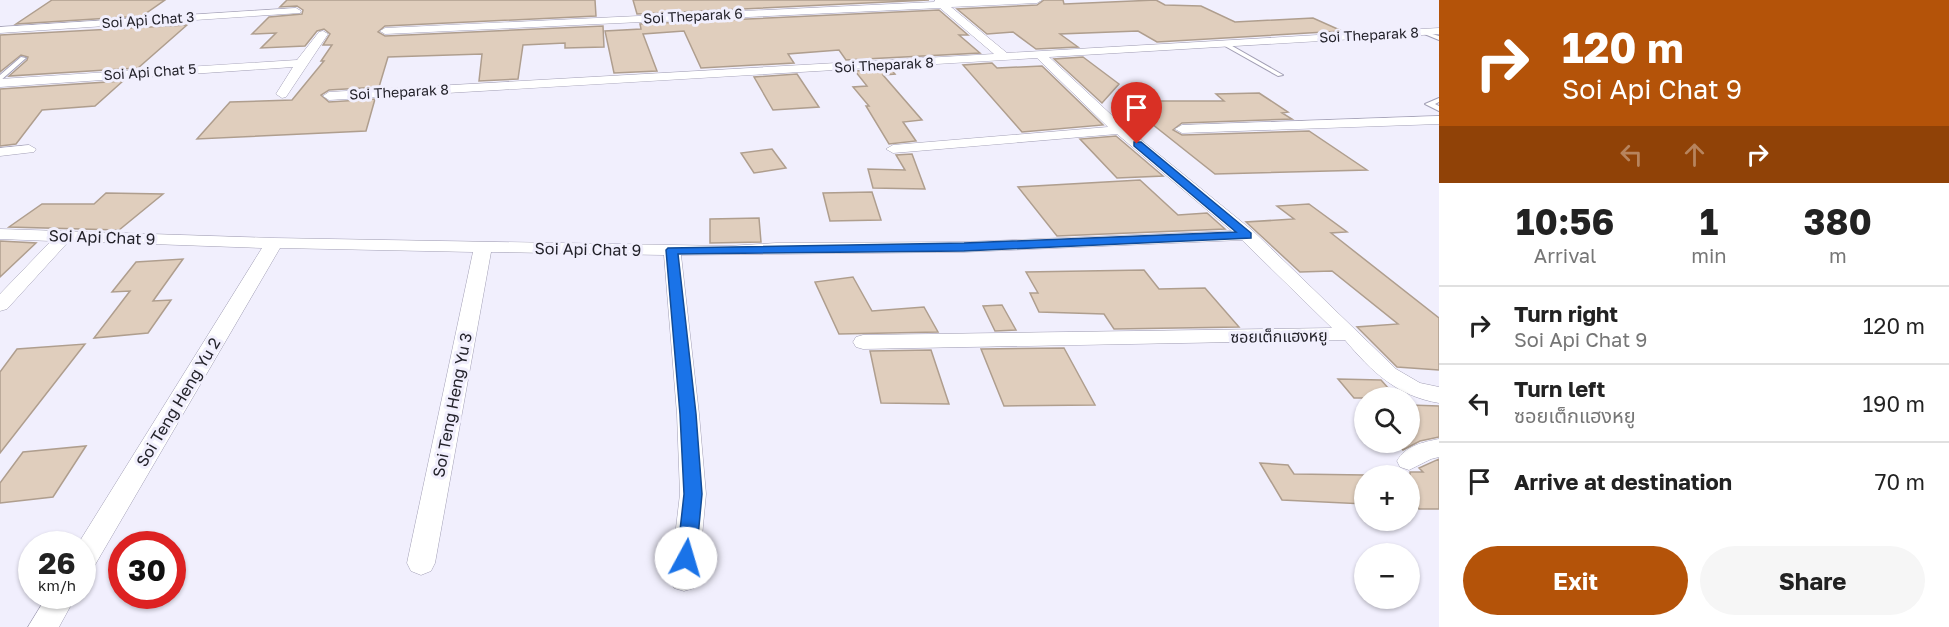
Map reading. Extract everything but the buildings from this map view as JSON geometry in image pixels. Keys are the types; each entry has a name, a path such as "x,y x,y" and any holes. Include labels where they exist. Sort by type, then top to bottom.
{"street":[{"name":"Soi Theparak 6","path":"385,31 939,2 1037,0"},
{"path":"939,2 1006,58"},
{"name":"Soi Api Chat 3","path":"0,30 296,11"},
{"name":"Soi Theparak 8","path":"329,96 1439,31"},
{"path":"282,94 301,63 323,34"},
{"name":"ซอยเต็กแฮงหยู","path":"1041,56 1121,130 1247,236 1350,334"},
{"name":"Soi Api Chat 5","path":"0,81 301,63"},
{"path":"1182,129 1439,120"},
{"path":"893,149 1121,130"},
{"path":"0,152 29,149"},
{"name":"Soi Api Chat 9","path":"0,234 274,243 672,250 964,247 1247,236"},
{"path":"0,305 66,235"},
{"name":"Soi Teng Heng Yu 2","path":"96,539 274,243"},
{"name":"Soi Teng Heng Yu 3","path":"421,564 483,246"},
{"path":"672,250 688,414 693,494 684,579"},
{"path":"1350,334 1377,364 1398,381 1410,387 1439,395"},
{"name":"ซอยเต็กแฮงหยู","path":"863,342 1350,334"},
{"path":"1409,461 1424,451 1439,448"},
{"path":"43,627 54,609"}],"lane":[{"path":"1424,32 1439,38"},
{"path":"1225,44 1280,75"},
{"path":"0,81 23,58"},
{"path":"1439,100 1429,104 1439,109"}],"route":[{"path":"686,558 693,494 688,414 672,250 964,247 1247,236 1137,144"}]}
